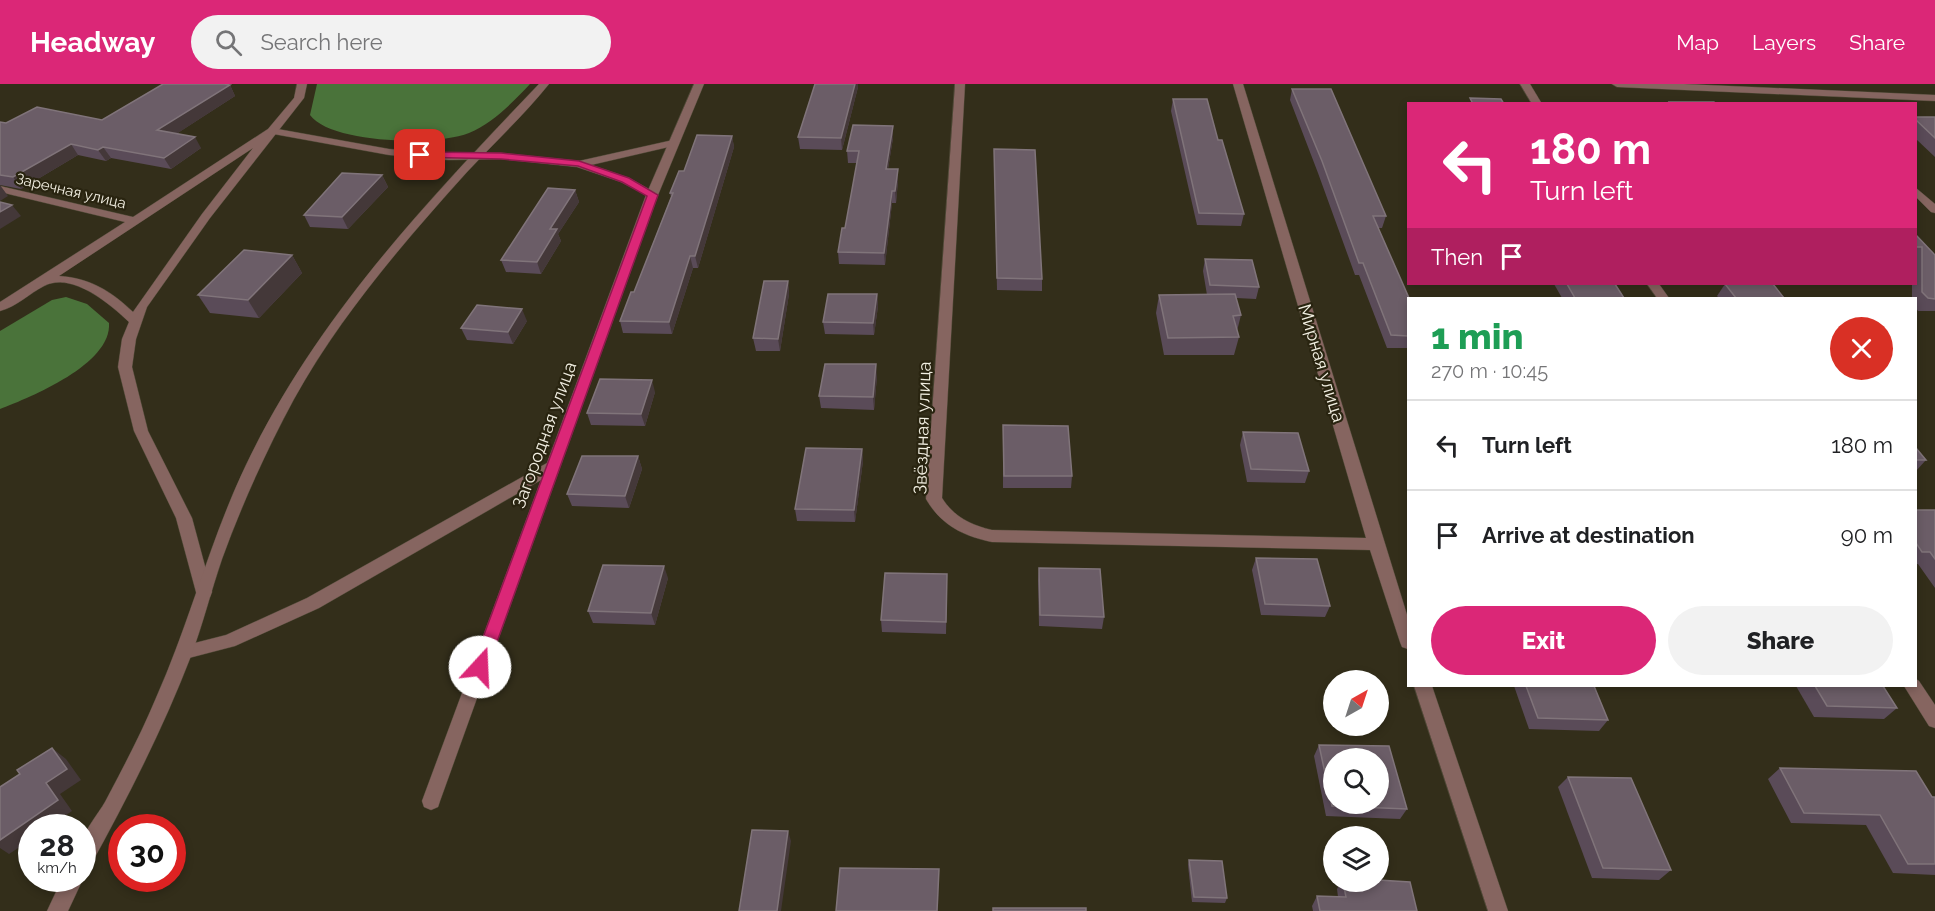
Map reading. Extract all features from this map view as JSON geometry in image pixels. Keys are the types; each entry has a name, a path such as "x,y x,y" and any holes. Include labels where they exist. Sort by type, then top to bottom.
{"street":[{"path":"204,592 184,518 141,431 124,367 129,339 141,307 200,225 294,105 302,84"},
{"path":"96,835 144,747 185,652 204,592 260,449 308,362 382,262 544,84"},
{"name":"Загородная улица","path":"431,801 652,195 699,84"},
{"name":"Звёздная улица","path":"960,84 934,499 941,512 970,532 992,536 1376,544"},
{"name":"Мирная улица","path":"1238,84 1376,544 1407,639"},
{"path":"1525,84 1536,102"},
{"path":"1617,84 1935,98"},
{"path":"1806,84 1823,102"},
{"path":"0,307 272,131 389,152 579,164 626,180 652,195"},
{"path":"579,164 673,143"},
{"name":"Заречная улица","path":"0,189 135,221"},
{"path":"1917,192 1935,210"},
{"path":"45,280 67,279 86,282 106,293 135,321"},
{"path":"185,652 229,641 313,603 553,466"},
{"path":"1423,687 1498,911"},
{"path":"1913,687 1935,720"},
{"path":"57,911 66,892"}],"green space":[{"path":"317,84 530,84 494,118 478,129 454,137 411,141 361,137 322,125 310,115"},
{"path":"66,297 87,304 109,323 106,338 98,352 67,377 0,409 0,331 52,300"}],"building":[{"path":"163,84 230,85 157,130 195,137 164,158 103,147 98,150 71,144 13,177 0,175 0,122 6,123 37,107 102,120"},
{"path":"815,84 855,84 841,138 798,137"},
{"path":"1292,89 1331,89 1386,216 1373,216 1409,297 1407,336 1391,335 1363,263 1359,263 1322,161"},
{"path":"1470,98 1501,99 1503,102 1472,102"},
{"path":"1173,99 1207,99 1218,140 1222,140 1244,214 1199,213"},
{"path":"1917,117 1935,117 1935,138 1917,121"},
{"path":"853,125 893,126 886,169 898,169 895,191 892,191 884,253 838,252 842,228 845,228 859,151 847,151"},
{"path":"697,135 732,136 695,256 690,256 669,322 620,321 631,292 634,292 673,193 670,193 679,171 684,171"},
{"path":"994,149 1035,150 1042,279 997,278"},
{"path":"342,173 382,175 342,217 304,215"},
{"path":"548,188 575,190 550,229 557,229 537,262 501,260"},
{"path":"0,202 12,205 0,212"},
{"path":"1917,236 1935,255 1935,299 1928,298 1922,292 1922,247 1917,247"},
{"path":"244,250 292,255 248,300 198,295"},
{"path":"1205,259 1252,260 1259,287 1210,285"},
{"path":"764,281 788,281 778,339 753,338"},
{"path":"1568,285 1616,285 1623,297 1574,297"},
{"path":"1726,285 1774,285 1783,297 1735,297"},
{"path":"828,294 877,294 873,323 823,322"},
{"path":"1235,294 1241,315 1233,316 1239,337 1168,338 1159,295"},
{"path":"477,305 522,309 508,332 461,328"},
{"path":"825,364 876,364 873,397 819,396"},
{"path":"600,379 652,380 641,414 587,413"},
{"path":"1003,425 1068,426 1072,476 1004,476"},
{"path":"1243,432 1298,433 1309,471 1251,469"},
{"path":"806,448 862,449 854,510 795,509"},
{"path":"1917,449 1926,460 1917,460"},
{"path":"582,456 638,456 625,496 567,494"},
{"path":"1917,510 1935,510 1935,559 1930,552 1922,552 1917,544"},
{"path":"1256,558 1317,559 1330,606 1265,604"},
{"path":"603,565 664,566 651,613 588,611"},
{"path":"1039,568 1100,569 1104,617 1040,615"},
{"path":"885,573 947,574 946,622 881,620"},
{"path":"1526,687 1594,687 1608,720 1538,718"},
{"path":"1816,687 1884,687 1897,708 1827,706"},
{"path":"1319,745 1389,746 1407,809 1389,808 1389,748 1323,748 1323,764"},
{"path":"52,748 67,769 46,783 58,800 38,814 18,814 18,828 0,840 0,787 20,774 17,770"},
{"path":"1780,768 1916,771 1932,797 1935,797 1935,864 1908,864 1880,815 1804,813"},
{"path":"1568,777 1631,778 1671,870 1603,868"},
{"path":"752,830 788,831 777,911 739,911"},
{"path":"1189,860 1222,861 1227,898 1194,897"},
{"path":"840,868 939,869 937,911 836,911"},
{"path":"1389,881 1410,882 1417,911 1320,911 1317,896 1346,897 1345,892 1389,892"},
{"path":"993,908 1086,908 1086,911 993,911"}],"route":[{"path":"420,155 501,156 579,164 626,180 652,195 480,667"}]}
